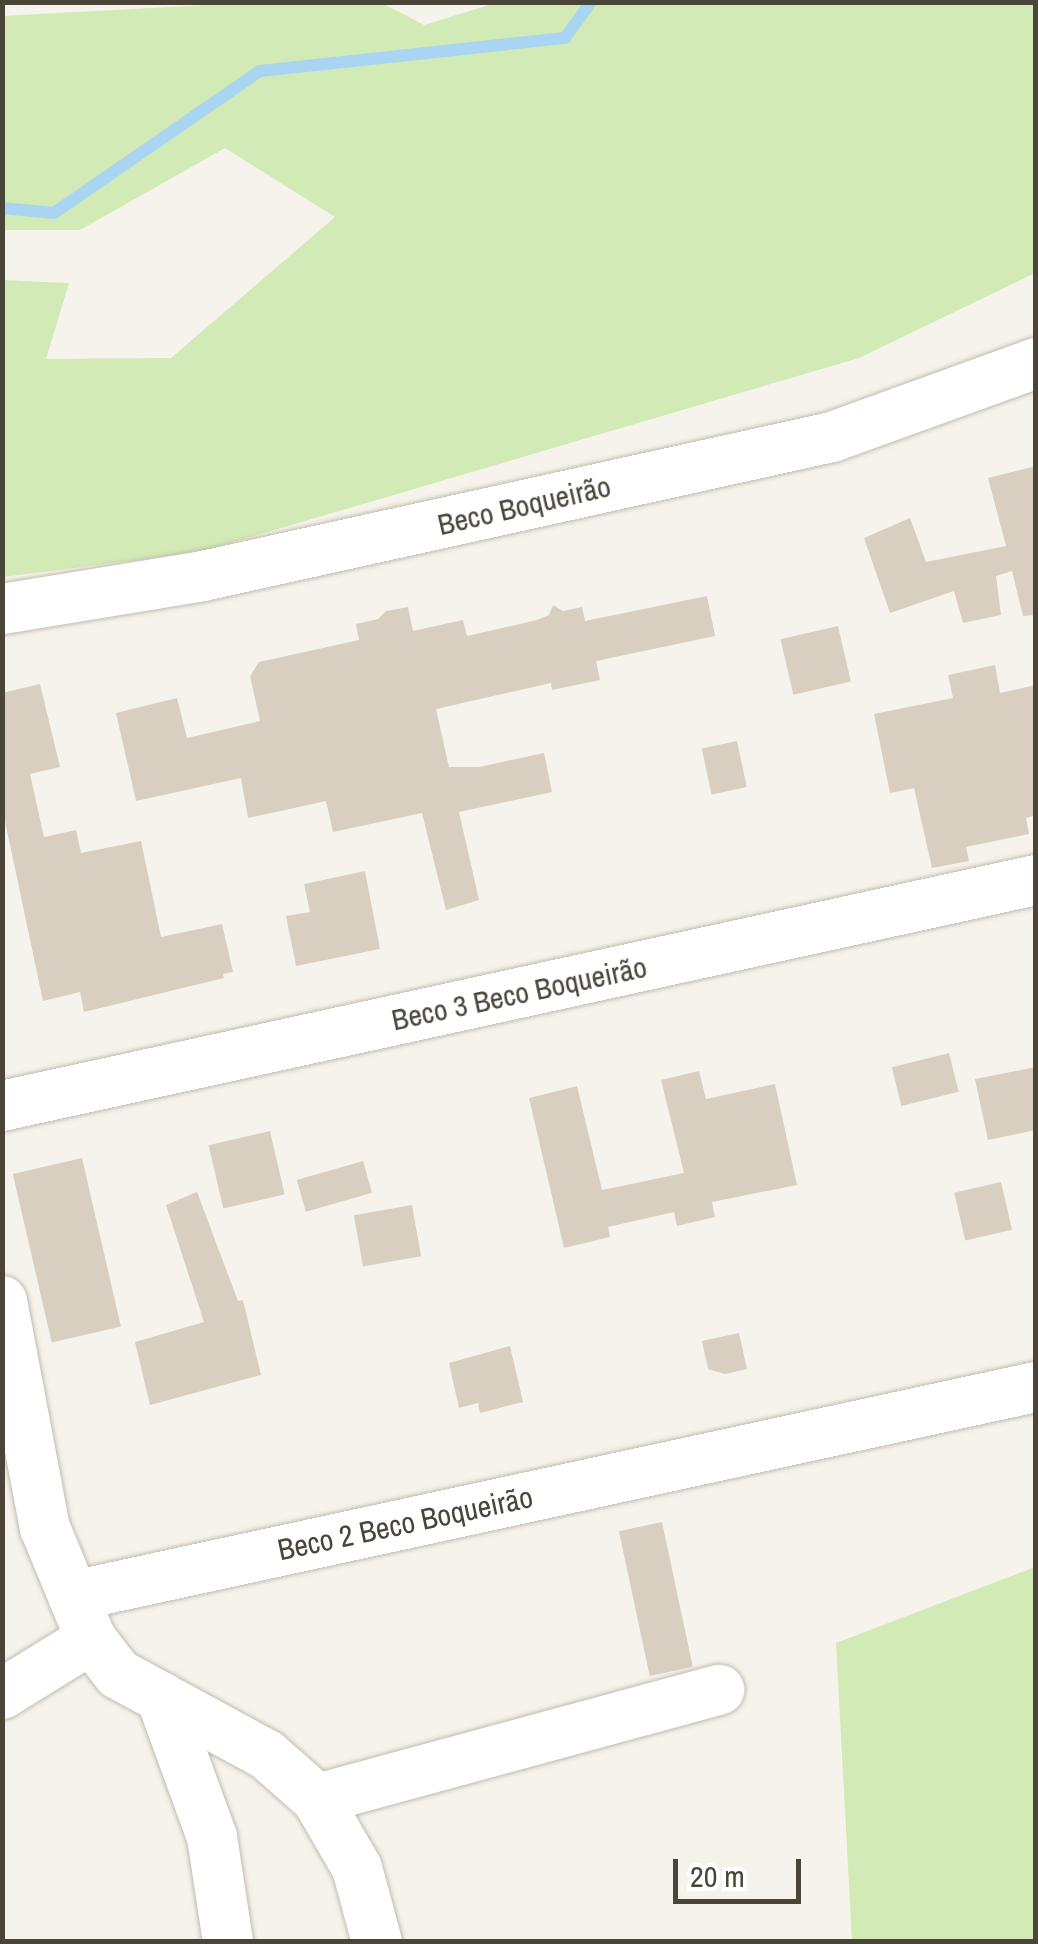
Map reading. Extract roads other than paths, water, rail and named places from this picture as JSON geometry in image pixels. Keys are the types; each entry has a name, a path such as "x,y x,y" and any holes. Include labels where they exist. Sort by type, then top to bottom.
{"street":[{"name":"Beco Boqueirão","path":"2,609 203,576 832,437 1036,364"},
{"name":"Beco 3 Beco Boqueirão","path":"2,1106 1036,880"},
{"path":"2,1301 46,1528 82,1618 118,1674 267,1755 317,1799 357,1868 378,1942"},
{"name":"Beco 2 Beco Boqueirão","path":"2,1694 82,1618 1036,1387"},
{"path":"317,1799 719,1690"},
{"path":"161,1697 212,1837 228,1942"}],"waterway":[{"path":"2,208 54,213 260,71 565,38 591,2"}]}
